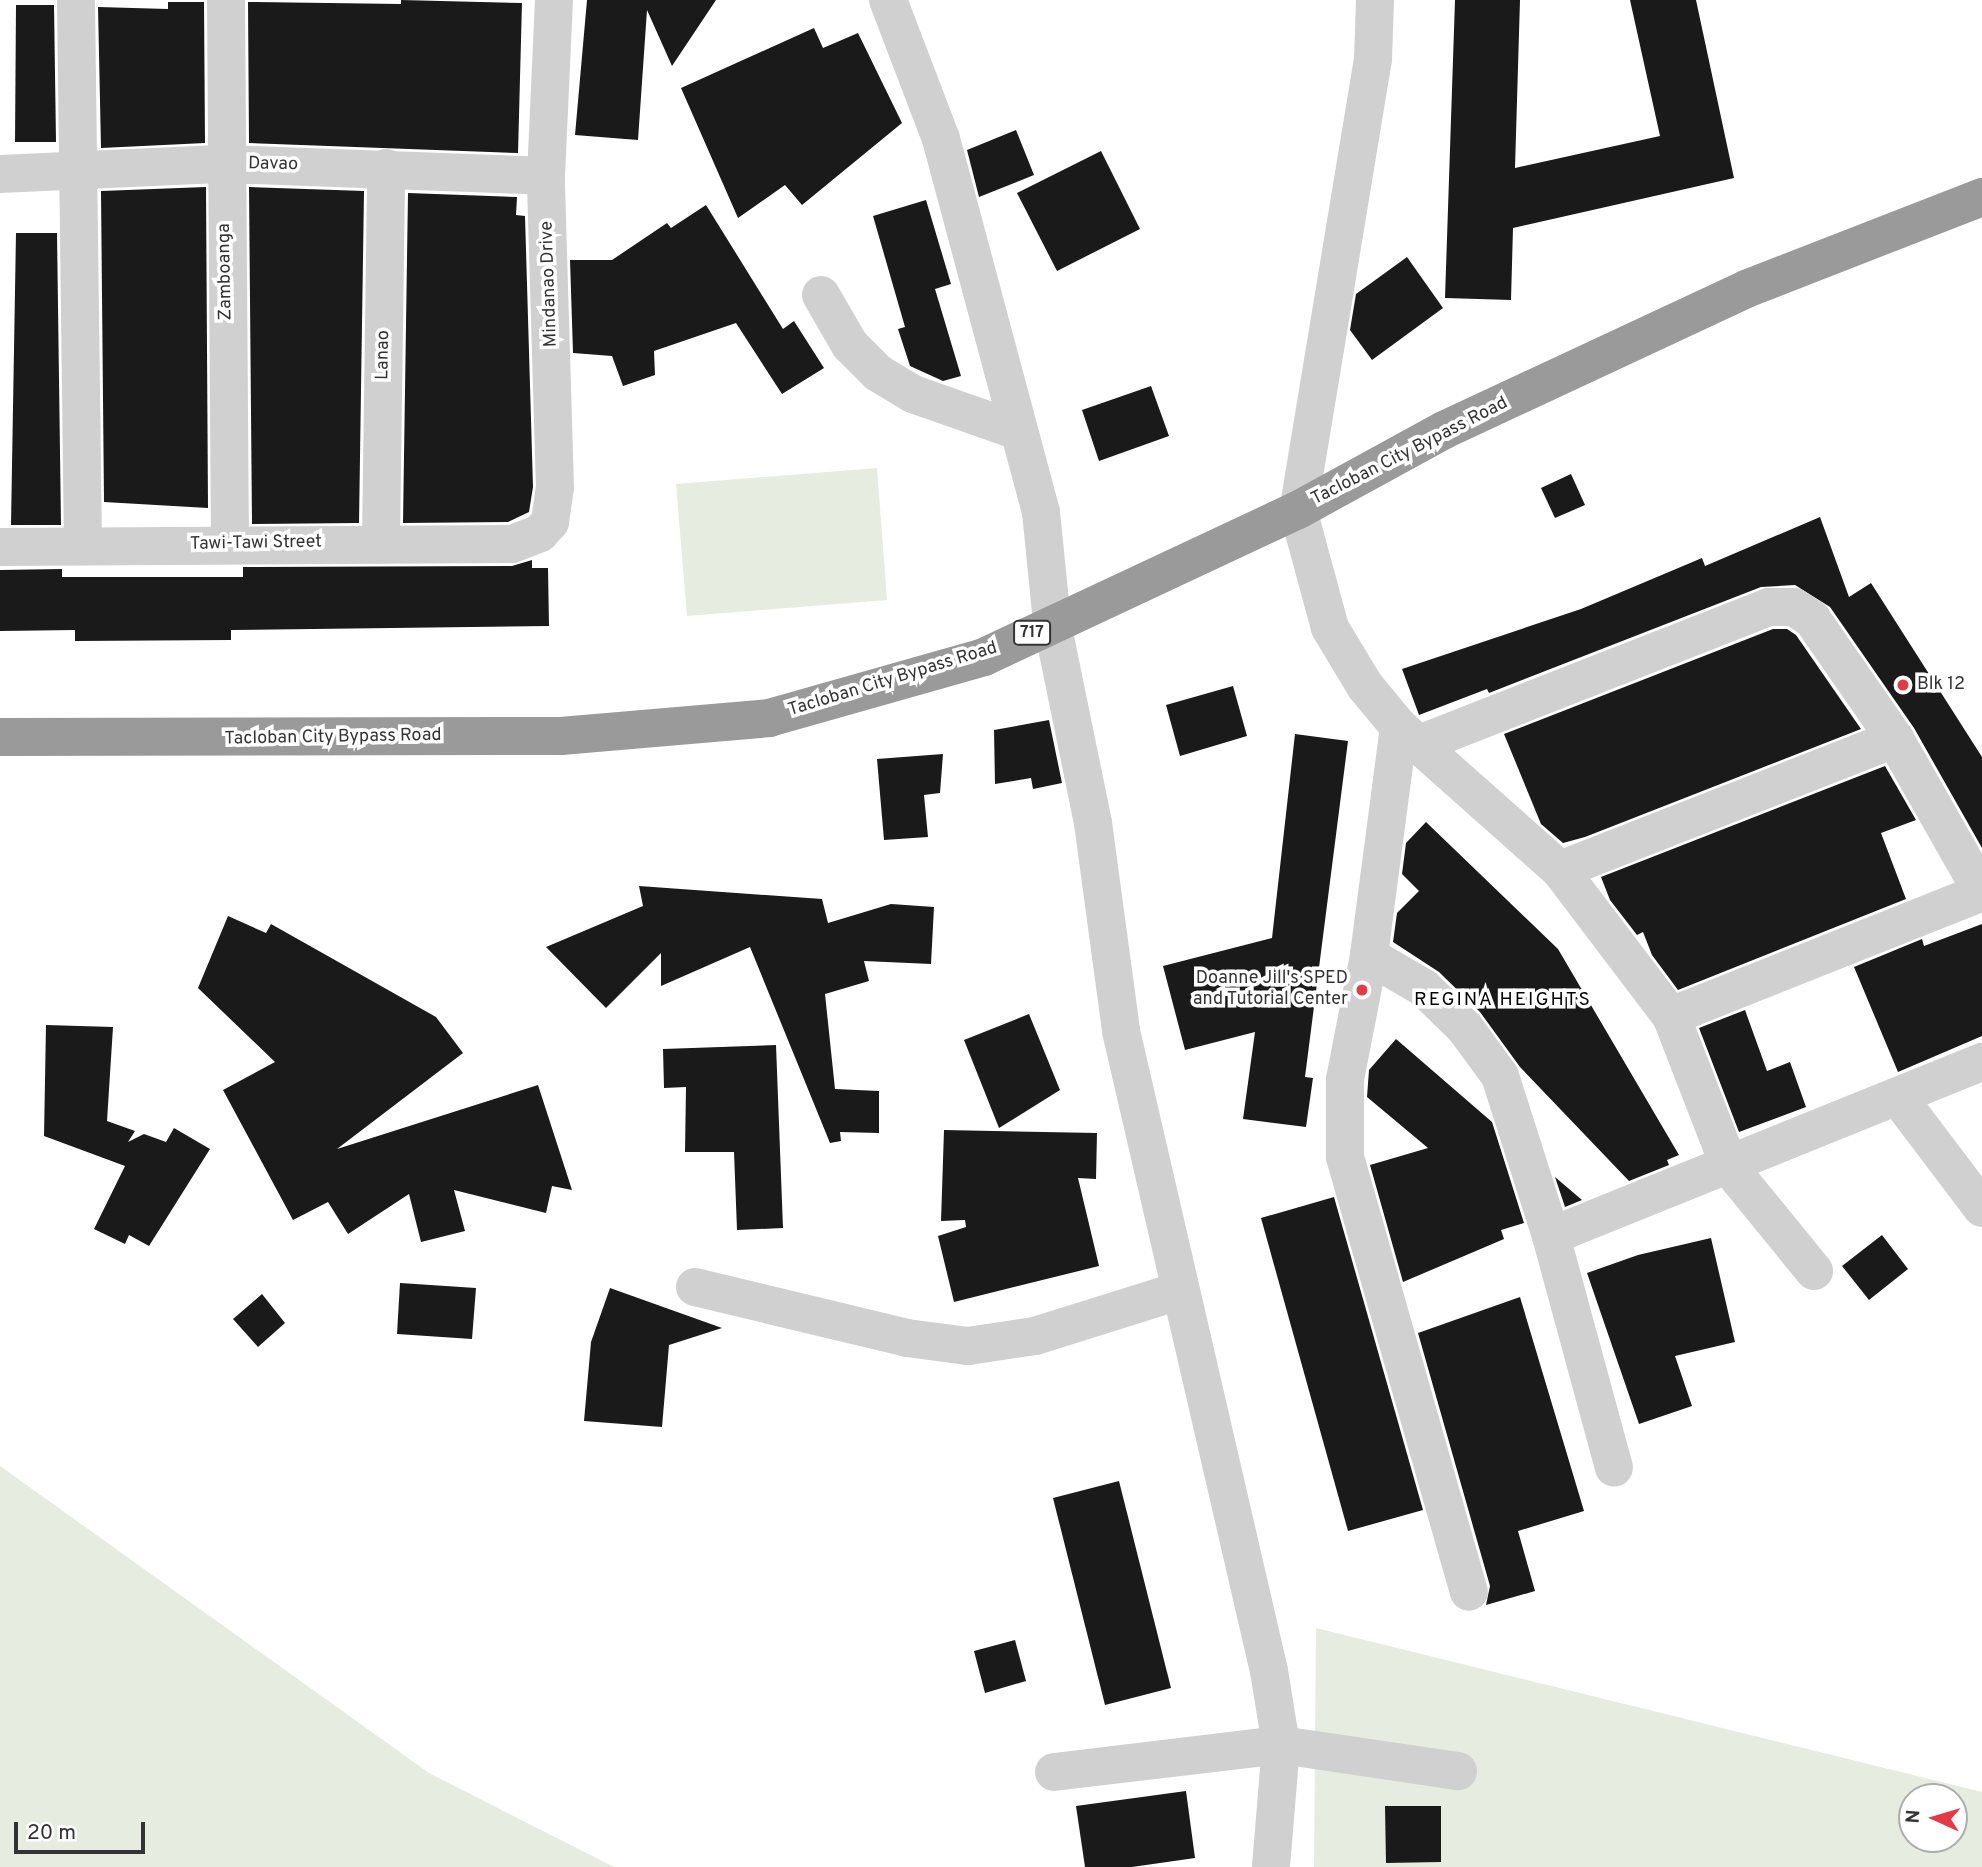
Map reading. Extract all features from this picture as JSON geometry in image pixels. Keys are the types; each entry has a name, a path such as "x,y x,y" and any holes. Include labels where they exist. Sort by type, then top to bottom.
{"highway":[{"name":"Tacloban City Bypass Road","path":"0,737 561,736 769,718 984,657 1298,510 1444,430 1746,289 1982,197"}],"street":[{"path":"76,0 75,173 83,546"},
{"name":"Zamboanga","path":"226,0 224,164 230,545"},
{"name":"Mindanao Drive","path":"512,544 541,533 550,522 555,488 547,176 554,0"},
{"path":"888,0 942,139 1041,512 1052,623 1093,823 1121,1031 1269,1671 1281,1745 1271,1867"},
{"path":"1375,0 1366,109 1298,510 1330,628 1365,685 1410,735 1560,870 1671,1016 1730,1168 1814,1271"},
{"name":"Davao","path":"0,174 75,173 224,164 547,176"},
{"name":"Lanao","path":"381,542 386,168"},
{"path":"821,295 850,345 878,373 913,394 1018,431"},
{"name":"Tawi-Tawi Street","path":"0,547 381,542 512,544"},
{"path":"1410,735 1769,607 1794,607 1812,619 1895,739 1982,892 1671,1016"},
{"path":"1410,735 1345,1080 1345,1157 1469,1592"},
{"path":"1560,870 1895,739"},
{"path":"1369,956 1424,988 1465,1028 1500,1076 1551,1236 1614,1468"},
{"path":"1551,1236 1730,1168 1982,1062"},
{"path":"1898,1097 1982,1208"},
{"path":"695,1287 906,1338 968,1346 1035,1336 1179,1291"},
{"path":"1055,1772 1281,1745 1458,1771"}],"shaded area":[{"path":"877,468 887,600 687,616 676,484"},
{"path":"0,1466 429,1773 614,1867 0,1867"},
{"path":"1316,1628 1945,1783 1898,1783 1898,1853 1968,1853 1968,1789 1982,1792 1982,1867 1314,1867"}],"building":[{"path":"401,0 522,3 518,153 249,143 248,2 401,4"},
{"path":"587,0 716,0 672,66 647,10 638,140 575,135"},
{"path":"1455,0 1520,0 1515,168 1660,136 1630,0 1696,0 1734,178 1513,228 1511,300 1445,298"},
{"path":"168,2 204,2 205,143 101,148 98,7 168,9"},
{"path":"16,5 54,5 56,142 15,142"},
{"path":"814,28 823,48 858,33 902,123 802,205 785,185 738,218 681,88"},
{"path":"1016,130 1034,175 979,197 967,150"},
{"path":"1101,151 1140,229 1057,271 1017,193"},
{"path":"206,187 208,508 104,502 101,191"},
{"path":"249,187 364,191 359,523 252,524"},
{"path":"408,193 517,197 516,215 525,216 533,487 529,512 508,522 403,523"},
{"path":"926,200 951,284 935,289 961,376 943,381 910,366 898,329 905,327 873,216"},
{"path":"706,205 783,329 794,321 824,368 782,394 736,323 654,351 655,375 623,386 612,356 573,353 570,260 612,260 667,223 671,228"},
{"path":"16,233 57,233 61,525 11,525"},
{"path":"1407,257 1443,308 1372,360 1350,330 1356,294"},
{"path":"1151,386 1169,436 1099,461 1082,410"},
{"path":"1571,474 1585,505 1555,518 1541,488"},
{"path":"1820,517 1849,597 1871,583 1982,757 1982,848 1914,728 1830,607 1795,585 1761,587 1489,693 1487,689 1419,715 1402,669 1581,609 1702,558 1705,566"},
{"path":"532,560 532,568 548,568 549,626 231,630 231,640 75,641 75,630 0,631 0,570 62,569 62,577 243,577 243,567 512,566"},
{"path":"1773,629 1787,629 1796,635 1861,729 1585,837 1563,843 1541,824 1504,734"},
{"path":"1233,686 1247,736 1180,756 1166,705"},
{"path":"1049,720 1062,783 1033,789 1031,778 995,784 994,730"},
{"path":"1295,734 1348,741 1305,1077 1313,1078 1306,1127 1243,1119 1255,1032 1185,1050 1163,966 1272,938"},
{"path":"943,754 940,793 924,795 928,837 884,840 877,759"},
{"path":"1885,766 1916,820 1881,833 1906,899 1678,990 1652,955 1643,932 1637,935 1610,900 1601,877"},
{"path":"1426,822 1558,949 1679,1155 1667,1160 1669,1165 1629,1181 1520,1067 1480,1012 1439,972 1393,942 1397,913 1419,891 1402,874 1406,843"},
{"path":"639,886 822,899 828,923 891,904 934,907 931,964 864,961 869,981 825,994 835,1089 879,1091 879,1133 840,1132 841,1141 830,1143 750,947 661,986 661,953 606,1008 546,947 643,906"},
{"path":"228,916 266,933 271,924 436,1017 463,1053 337,1149 538,1085 572,1190 552,1186 546,1213 454,1190 465,1231 421,1242 409,1194 348,1234 328,1202 293,1220 223,1090 275,1062 198,988"},
{"path":"1982,924 1982,1036 1898,1072 1854,967 1922,939 1924,946"},
{"path":"1745,1010 1767,1071 1790,1062 1806,1107 1739,1132 1699,1028"},
{"path":"1029,1014 1060,1090 999,1128 964,1040"},
{"path":"46,1025 113,1027 107,1121 135,1131 128,1142 144,1134 166,1142 174,1128 210,1149 149,1246 129,1235 125,1244 94,1229 125,1166 44,1136"},
{"path":"1396,1039 1492,1122 1524,1223 1501,1230 1504,1239 1403,1282 1370,1165 1428,1148 1367,1097 1369,1070"},
{"path":"776,1045 783,1228 737,1230 734,1152 685,1152 686,1087 664,1088 663,1049"},
{"path":"944,1130 1097,1133 1096,1179 1078,1178 1099,1266 954,1302 938,1236 966,1227 965,1220 941,1221"},
{"path":"1555,1177 1582,1200 1565,1207"},
{"path":"1334,1197 1423,1510 1348,1531 1261,1218"},
{"path":"1882,1235 1908,1269 1869,1300 1842,1266"},
{"path":"1711,1238 1735,1342 1675,1356 1692,1406 1639,1424 1587,1273 1638,1255"},
{"path":"400,1283 476,1288 472,1339 397,1334"},
{"path":"610,1288 722,1328 669,1345 662,1427 584,1421 591,1342"},
{"path":"262,1294 285,1323 258,1347 233,1319"},
{"path":"1520,1297 1584,1511 1518,1531 1535,1591 1486,1605 1490,1586 1418,1333"},
{"path":"1119,1481 1171,1688 1105,1705 1053,1498"},
{"path":"1015,1640 1026,1681 985,1693 974,1651"},
{"path":"1186,1791 1195,1858 1132,1867 1085,1867 1076,1806"},
{"path":"1385,1806 1441,1806 1441,1862 1386,1863"}],"place":[{"name":"Blk 12","path":"1903,685"},
{"name":"Doanne Jill's SPED and Tutorial Center","path":"1362,990"}],"district":[{"name":"REGINA HEIGHTS","path":"1503,1001"}]}
